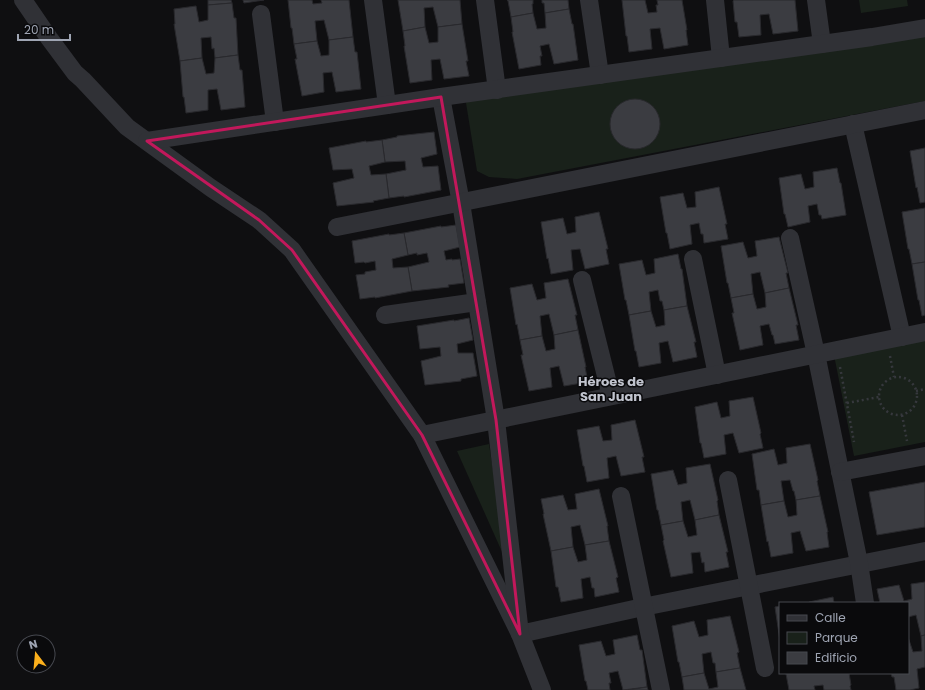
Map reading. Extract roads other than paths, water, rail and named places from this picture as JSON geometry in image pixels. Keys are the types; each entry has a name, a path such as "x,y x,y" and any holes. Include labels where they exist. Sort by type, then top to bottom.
{"street":[{"path":"23,0 75,73 127,127 211,188 259,220 292,250 422,435 520,634 542,690"},
{"path":"373,0 387,105"},
{"path":"485,0 497,90"},
{"path":"589,0 600,75"},
{"path":"715,0 721,58"},
{"path":"816,0 822,44"},
{"path":"261,14 275,122"},
{"path":"147,141 441,97 822,44 925,28"},
{"path":"441,97 461,203 496,420 520,634"},
{"path":"337,227 925,110"},
{"path":"853,124 902,337"},
{"path":"790,238 816,354 859,563 865,602"},
{"path":"693,259 717,375"},
{"path":"582,280 611,396"},
{"path":"385,315 477,302"},
{"path":"422,435 925,332"},
{"path":"840,472 925,456"},
{"path":"728,480 765,668"},
{"path":"621,496 661,690"},
{"path":"520,634 643,607 925,551"}],"district":[{"name":"Héroes de San Juan","path":"611,388"}]}
